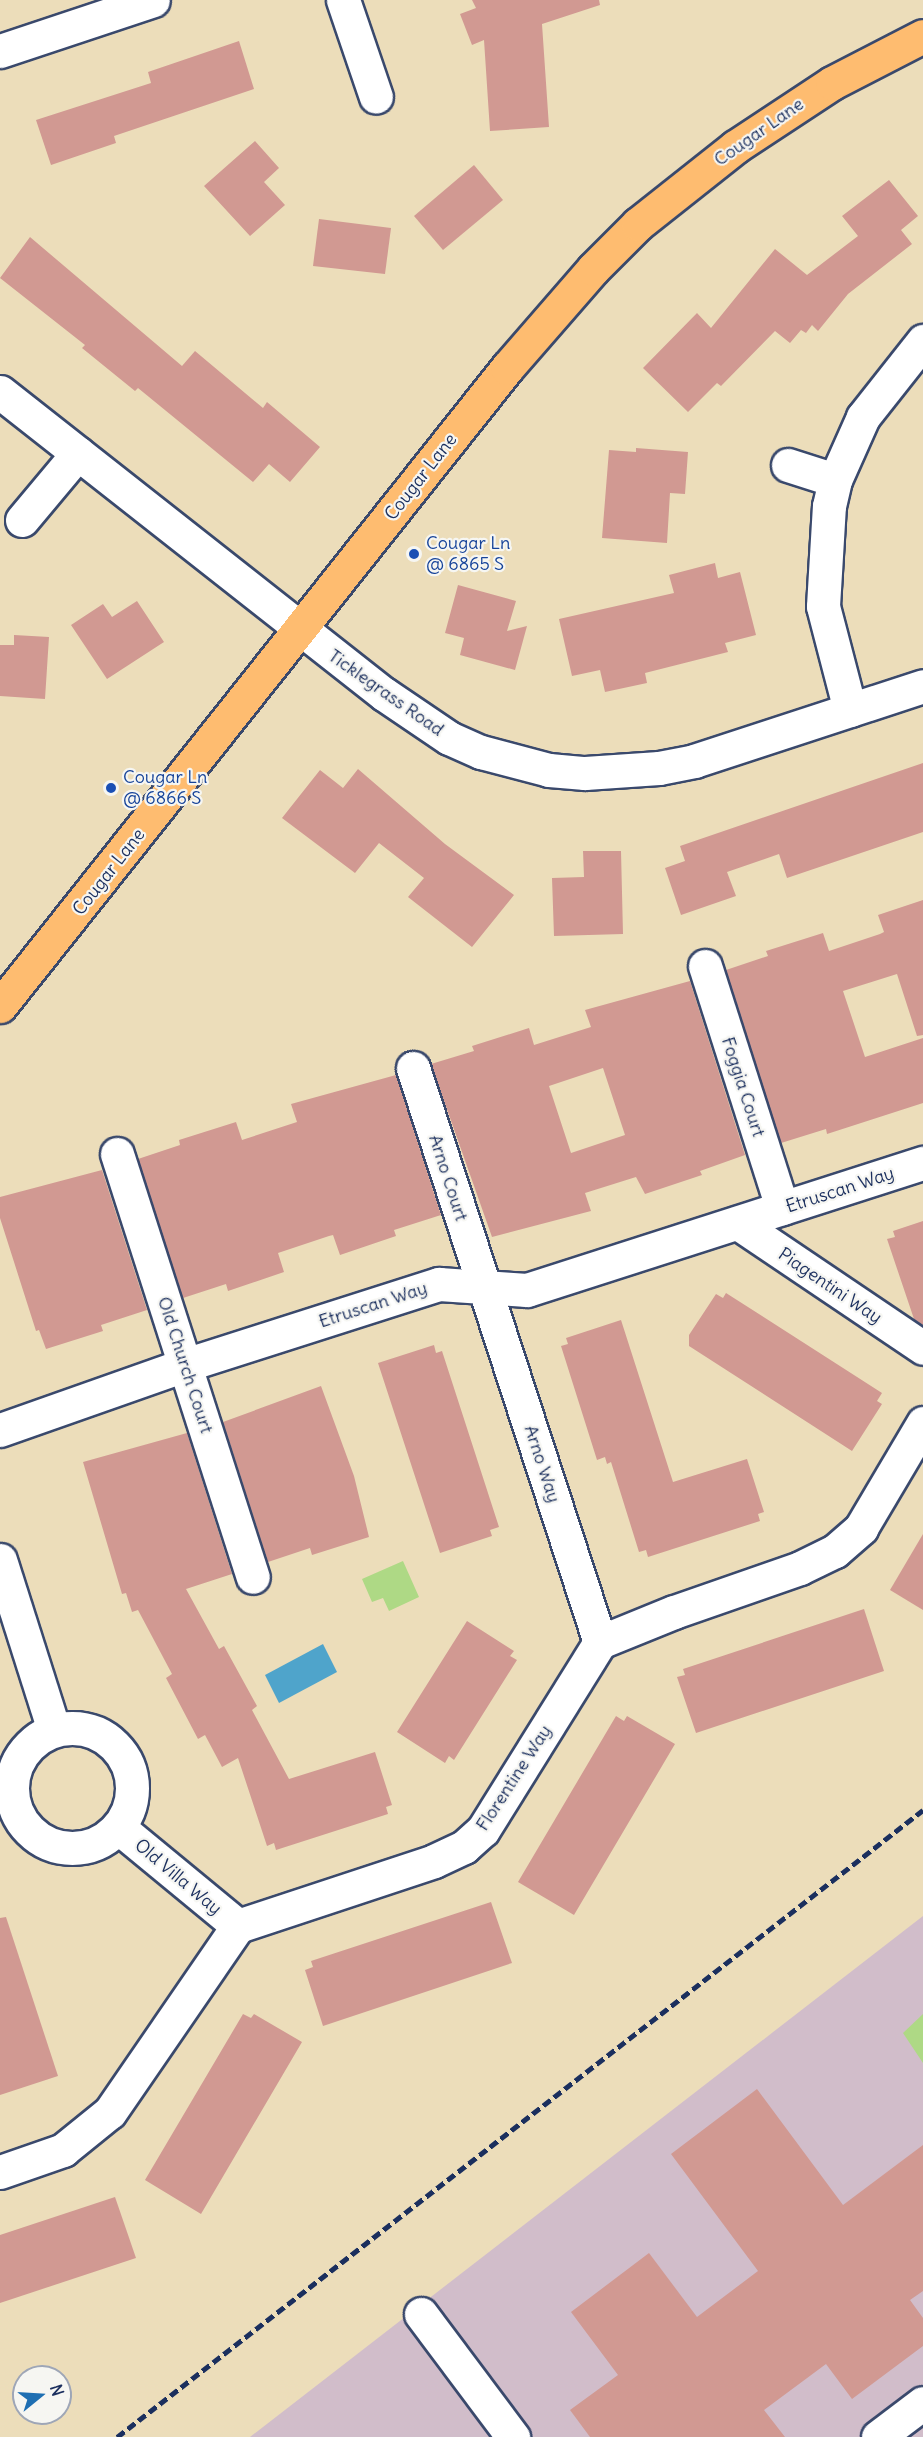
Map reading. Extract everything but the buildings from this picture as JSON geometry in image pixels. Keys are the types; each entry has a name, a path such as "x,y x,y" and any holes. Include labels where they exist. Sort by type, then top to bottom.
{"main road":[{"name":"Cougar Lane","path":"0,1006 545,322 638,224 782,113 923,36"}],"street":[{"path":"0,51 153,0"},
{"path":"343,0 376,97"},
{"path":"850,710 823,606 825,531 835,480 863,417 923,341"},
{"name":"Ticklegrass Road","path":"0,392 300,631 449,738 481,752 549,770 585,773 659,768 694,761 923,686"},
{"path":"22,520 78,453"},
{"path":"788,465 835,480"},
{"name":"Foggia Court","path":"705,966 782,1208"},
{"name":"Arno Court","path":"413,1068 484,1287"},
{"name":"Old Church Court","path":"117,1154 253,1577"},
{"name":"Etruscan Way","path":"0,1431 185,1365 439,1284 527,1290 923,1163"},
{"name":"Piagentini Way","path":"738,1223 923,1348"},
{"name":"Arno Way","path":"484,1287 600,1642"},
{"path":"600,1642 674,1612 800,1568 835,1551 861,1528 923,1423"},
{"path":"0,1560 54,1730"},
{"name":"Florentine Way","path":"238,1926 434,1861 464,1847 483,1830 600,1642"},
{"name":"Old Villa Way","path":"89,1729 107,1738 121,1752 130,1770 133,1790 129,1810 118,1827 104,1839 69,1848 35,1836 7,1811 21,1754 33,1741 54,1730 89,1729"},
{"name":"Old Villa Way","path":"118,1827 238,1926"},
{"path":"0,2172 63,2150 111,2112 238,1926"},
{"path":"421,2314 513,2437"},
{"path":"878,2437 923,2403"}],"shaded area":[{"path":"923,1916 923,2437 250,2437"}],"green space":[{"path":"403,1561 419,1597 389,1611 383,1598 372,1602 362,1579"},
{"path":"923,2014 923,2063 903,2033"}],"water":[{"path":"323,1644 337,1672 279,1703 265,1675"}],"railway":[{"path":"117,2437 923,1810"}],"place":[{"name":"Cougar Ln @ 6865 S","path":"414,554"},
{"name":"Cougar Ln @ 6866 S","path":"111,788"}]}
